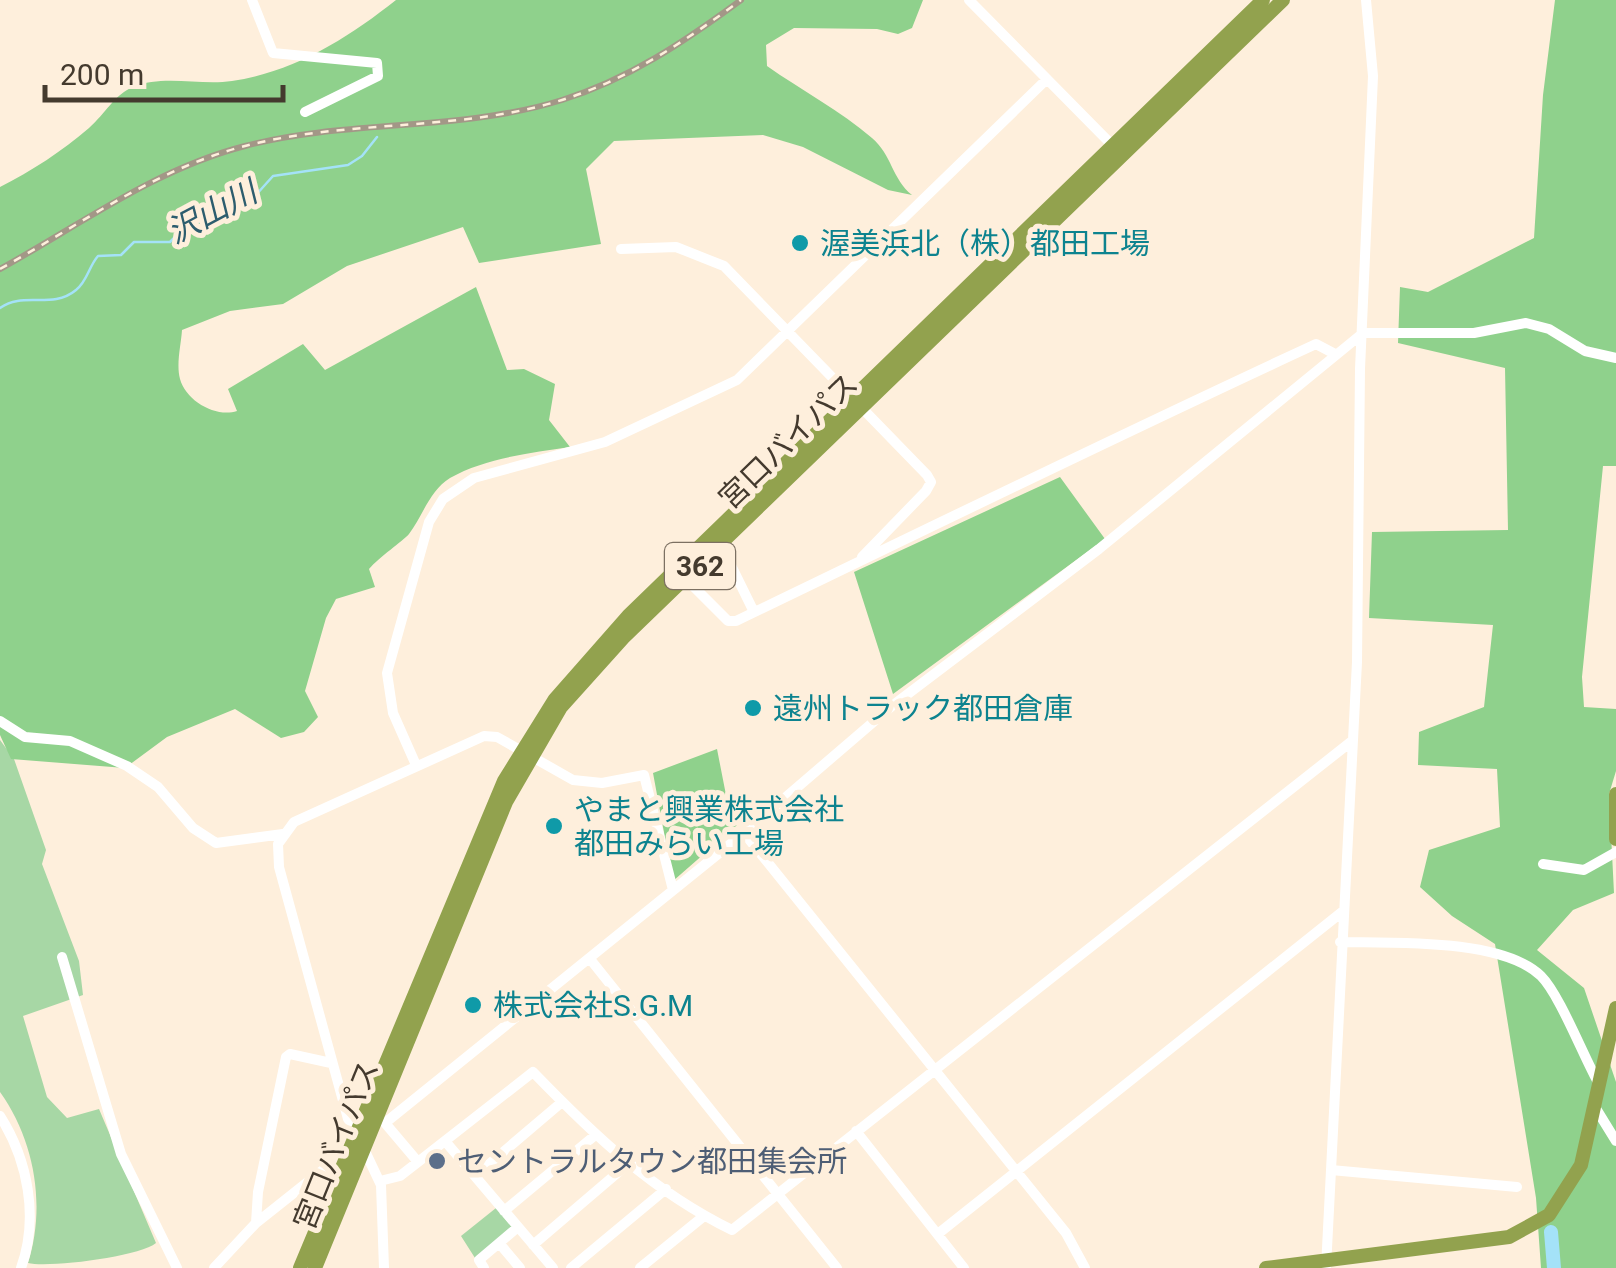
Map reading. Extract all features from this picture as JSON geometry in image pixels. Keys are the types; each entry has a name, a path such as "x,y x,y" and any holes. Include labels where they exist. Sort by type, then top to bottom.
{"highway":[{"name":"宮口バイパス","path":"315,1268 526,752 618,643 721,545 1112,146 1262,0"},
{"name":"宮口バイパス","path":"300,1268 484,821 584,661 1283,0"},
{"path":"1616,794 1616,839"},
{"path":"1266,1268 1326,1264 1475,1243 1530,1228 1550,1215 1568,1192 1581,1165 1616,1008"}],"street":[{"path":"252,0 274,53 377,63 378,76 305,112"},
{"path":"968,0 1112,146"},
{"path":"1326,1264 1331,1170 1328,1093 1352,741 1374,76 1366,0"},
{"path":"416,765 392,713 387,673 430,522 443,500 474,478 605,442 737,380 1047,79"},
{"path":"621,248 661,245 706,256 732,273 931,482 852,567"},
{"path":"418,1162 386,1123 744,833 815,768 947,662 1099,549 1363,334 1474,333 1526,323 1549,329 1585,351 1616,358"},
{"path":"686,579 728,621 754,612 852,567 915,531 1316,344 1335,354"},
{"path":"721,545 754,612"},
{"path":"0,720 25,737 70,742 125,765 158,788 193,828 216,842 283,834"},
{"path":"356,1128 348,1119 279,867 277,850 283,834 299,818 484,736 526,752 563,776 583,782 644,775 674,890"},
{"path":"380,1182 400,1176 532,1072 593,1137 704,1216 732,1230 1352,741"},
{"path":"744,833 1013,1174 1066,1234 1085,1268"},
{"path":"1543,864 1584,870 1616,852"},
{"path":"939,1233 1342,912"},
{"path":"1340,942 1456,948 1501,956 1530,968 1552,992 1600,1085"},
{"path":"62,957 121,1154 177,1268"},
{"path":"590,959 838,1268"},
{"path":"256,1223 258,1192 286,1057 290,1054 332,1063"},
{"path":"474,1176 562,1102"},
{"path":"1595,1107 1616,1141"},
{"path":"0,1116 19,1152 29,1193 29,1237 21,1268"},
{"path":"856,1131 964,1268"},
{"path":"504,1211 593,1137"},
{"path":"445,1140 553,1268"},
{"path":"364,1150 380,1182 384,1268"},
{"path":"533,1245 629,1162"},
{"path":"214,1268 256,1223 327,1166 339,1170"},
{"path":"1331,1170 1517,1187"},
{"path":"571,1268 666,1189"},
{"path":"640,1268 704,1216"},
{"path":"484,1268 480,1260 518,1227"},
{"path":"499,1243 520,1268"}],"green space":[{"path":"396,0 923,0 912,28 898,34 877,29 794,28 766,45 767,66 872,138 912,195 888,190 803,147 763,135 614,141 586,169 601,244 479,263 463,227 347,266 283,304 230,311 182,330 178,367 183,387 203,406 229,413 237,411 228,389 303,344 325,370 476,287 507,370 524,369 555,384 549,420 570,447 478,466 450,478 437,489 409,534 369,569 375,587 336,599 326,618 305,691 318,717 304,732 281,738 235,709 167,737 125,768 11,759 0,735 0,187 68,145 133,87 157,81 232,81 277,70 339,40"},
{"path":"1555,0 1616,0 1616,466 1603,466 1582,677 1584,707 1616,709 1616,771 1609,794 1614,893 1573,910 1537,950 1584,988 1616,1082 1616,1268 1541,1268 1536,1198 1495,944 1452,916 1420,887 1429,850 1500,827 1497,769 1418,765 1419,732 1484,707 1493,625 1369,618 1372,532 1508,530 1505,368 1398,343 1400,287 1428,292 1534,238 1543,95"},
{"path":"1060,477 1105,539 893,694 854,572"},
{"path":"0,740 14,759 46,850 42,864 79,961 83,995 23,1016 47,1097 67,1118 99,1109 156,1243 132,1253 73,1263 28,1263 36,1219 34,1174 22,1131 0,1092"},
{"path":"717,749 726,795 744,819 673,881 653,773"},
{"path":"496,1208 512,1227 475,1258 461,1236"}],"waterway":[{"name":"沢山川","path":"0,308 18,301 67,296 80,287 98,256 121,255 134,242 170,242 187,225 210,219 255,196 273,176 348,165 362,156 377,137"},
{"path":"1551,1232 1554,1268"}],"railway":[{"path":"0,269 149,183 212,156 284,138 484,117 562,100 655,58 741,0"}],"place":[{"name":"渥美浜北（株）都田工場","path":"800,243"},
{"name":"遠州トラック都田倉庫","path":"753,708"},
{"name":"やまと興業株式会社 都田みらい工場","path":"554,826"},
{"name":"株式会社S.G.M","path":"473,1005"},
{"name":"セントラルタウン都田集会所","path":"437,1161"}]}
